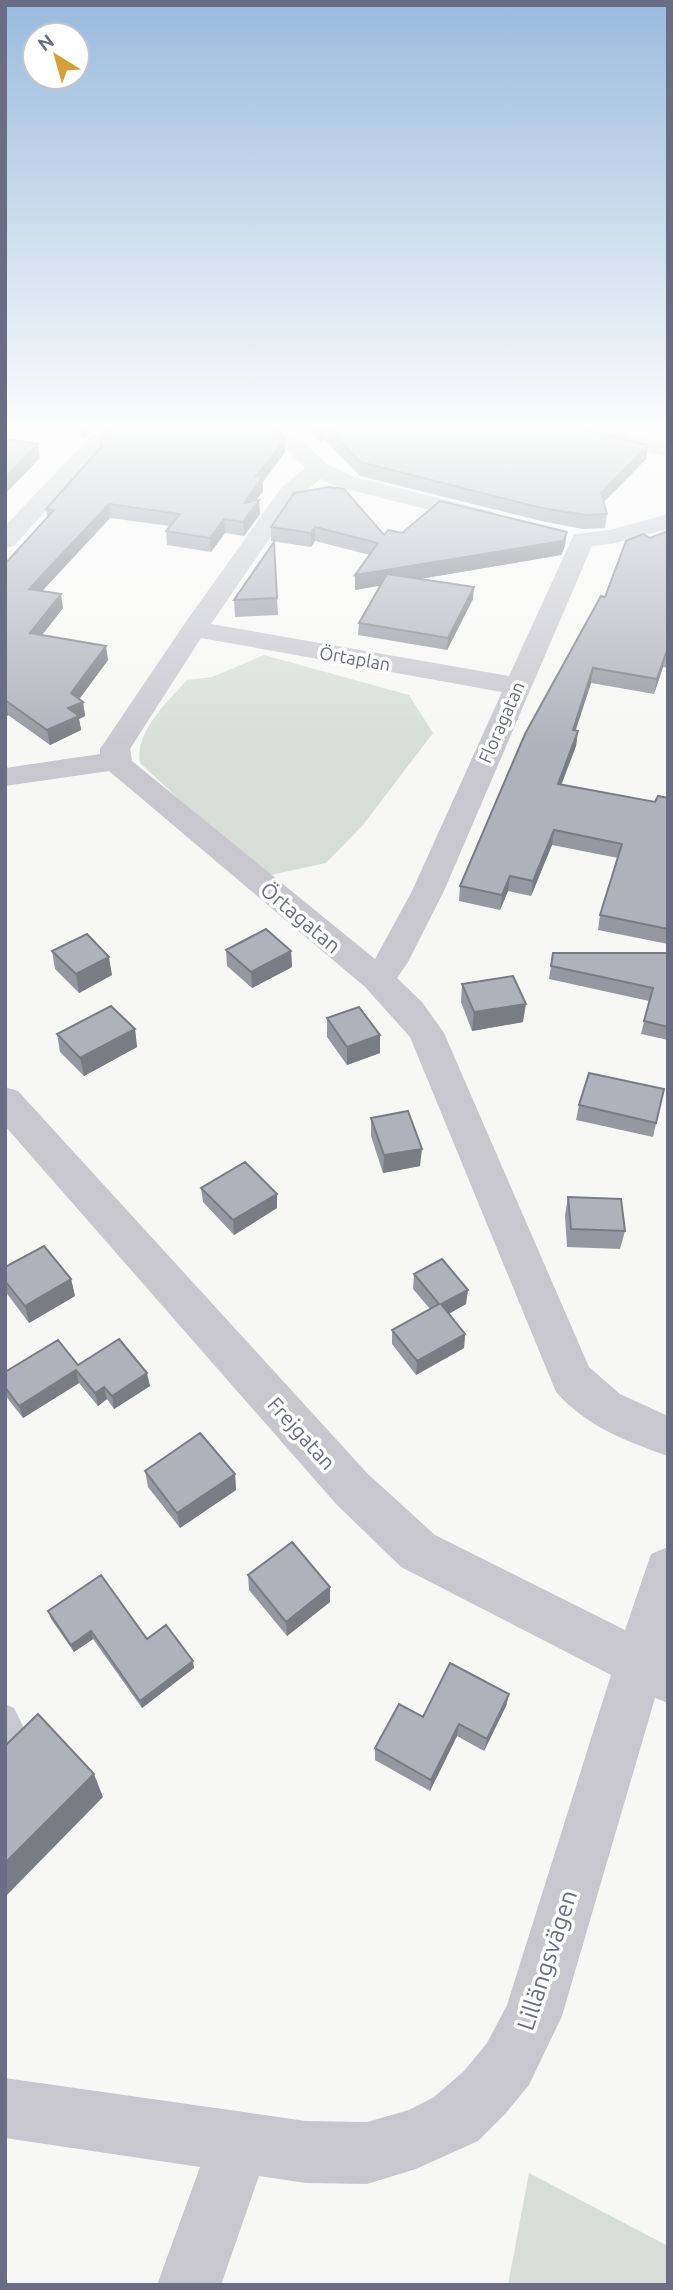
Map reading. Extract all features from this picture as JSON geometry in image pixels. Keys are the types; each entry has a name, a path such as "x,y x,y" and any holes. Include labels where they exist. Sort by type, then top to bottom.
{"street":[{"path":"5,776 117,761 115,749 260,535"},
{"path":"559,535 583,539 619,535"},
{"name":"Floragatan","path":"377,979 391,962 428,891 583,539"},
{"name":"Örtaplan","path":"194,629 517,686"},
{"name":"Örtagatan","path":"117,761 158,799 377,979 409,1011 426,1033 572,1379 587,1397 607,1412 668,1436"},
{"name":"Frejgatan","path":"5,1101 352,1489 418,1551 653,1671"},
{"name":"Lillängsvägen","path":"5,2108 306,2152 367,2153 416,2138 456,2119 485,2092 508,2064 533,2016 653,1671 668,1570"},
{"path":"189,2285 239,2144"}],"lane":[{"path":"5,1717 13,1732 5,1741"}],"shaded area":[{"path":"264,655 409,695 433,733 363,825 326,863 266,876 241,857 140,763 142,740 147,729 162,707 187,680 212,677"},
{"path":"529,2173 668,2246 668,2285 508,2285"}],"building":[{"path":"31,535 80,535 29,589 61,594 30,633 106,646 71,693 83,702 68,708 79,716 47,730 5,700 5,564"},
{"path":"190,535 212,535 210,538"},
{"path":"346,535 566,535 563,541 355,575 378,543"},
{"path":"641,535 650,538 668,535 668,653 657,679 593,668 573,730 578,731 558,784 655,802 658,796 668,798 668,929 600,915 622,844 554,830 533,881 510,876 502,895 460,886 525,734 601,596 605,597 626,541"},
{"path":"274,542 277,598 234,600"},
{"path":"387,574 474,587 448,638 359,623"},
{"path":"266,929 291,951 251,972 226,950"},
{"path":"87,934 109,957 76,974 52,951"},
{"path":"553,953 668,953 668,1027 644,1021 653,988 551,966"},
{"path":"513,976 526,1004 474,1012 462,984"},
{"path":"111,1006 135,1029 80,1058 57,1034"},
{"path":"359,1007 380,1035 347,1047 327,1018"},
{"path":"589,1073 664,1089 656,1123 579,1105"},
{"path":"408,1111 422,1149 384,1155 371,1118"},
{"path":"245,1162 277,1194 233,1220 201,1188"},
{"path":"568,1197 621,1199 625,1231 571,1229"},
{"path":"44,1246 71,1279 25,1306 5,1281 5,1267"},
{"path":"442,1259 468,1290 441,1304 465,1334 417,1361 392,1330 439,1304 414,1274"},
{"path":"119,1339 147,1373 112,1396 104,1387 95,1393 76,1370 19,1406 5,1387 5,1372 58,1340 78,1365"},
{"path":"200,1433 235,1474 177,1513 145,1471"},
{"path":"292,1542 330,1587 286,1622 248,1575"},
{"path":"101,1575 147,1639 166,1625 193,1661 140,1701 91,1631 71,1645 48,1611"},
{"path":"450,1663 509,1694 487,1739 459,1724 431,1780 375,1748 399,1704 423,1717"},
{"path":"38,1714 94,1774 5,1863 5,1746"}]}
